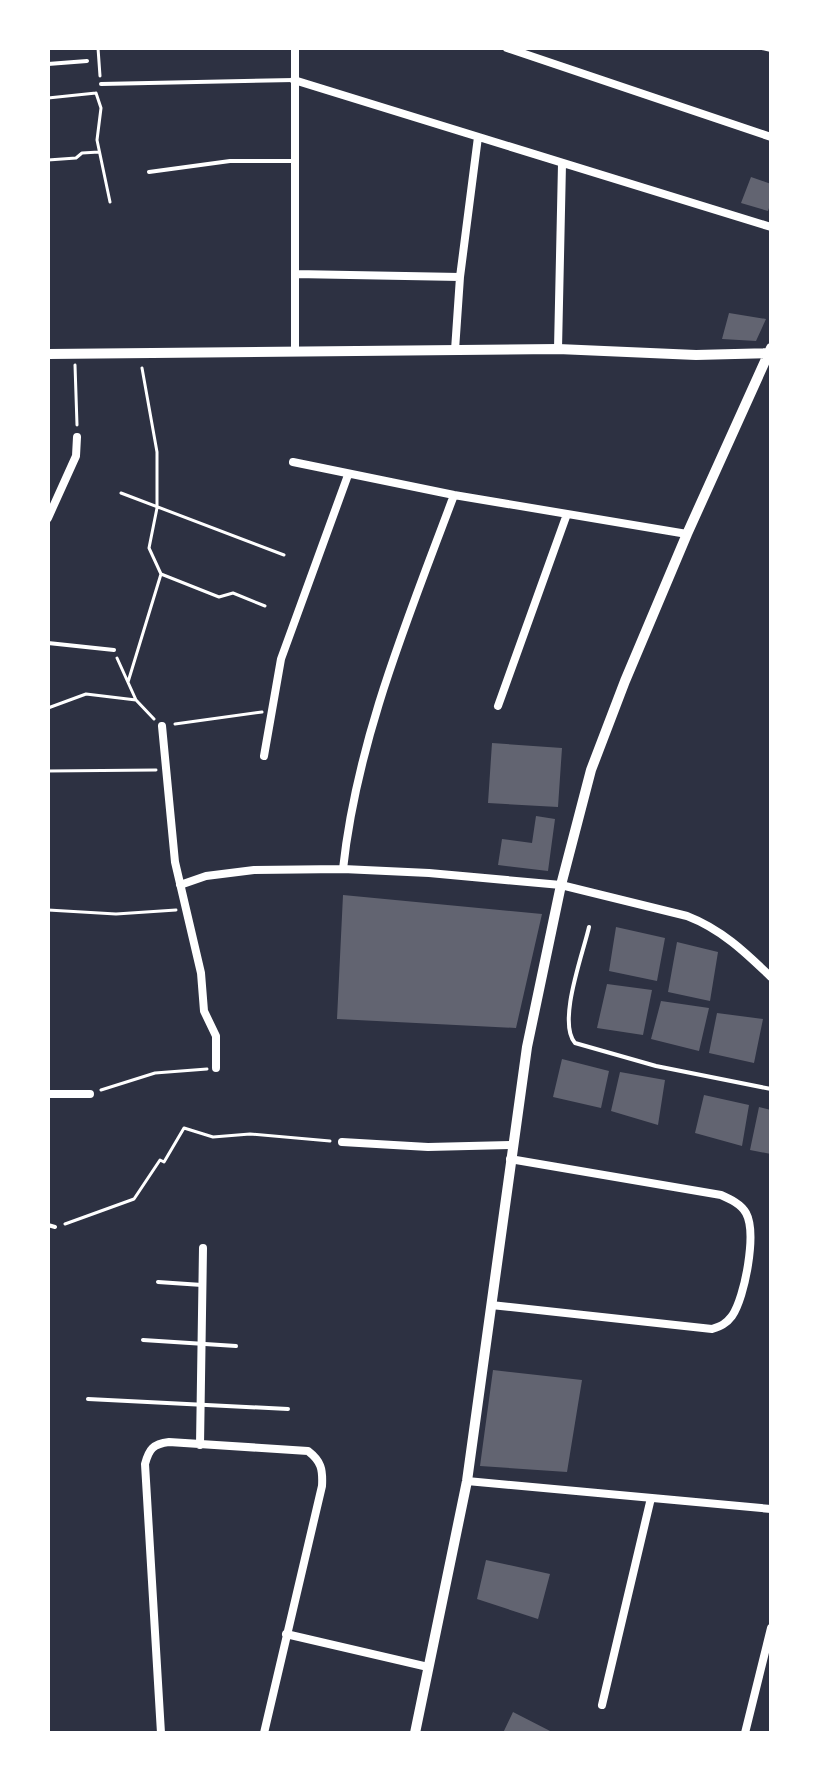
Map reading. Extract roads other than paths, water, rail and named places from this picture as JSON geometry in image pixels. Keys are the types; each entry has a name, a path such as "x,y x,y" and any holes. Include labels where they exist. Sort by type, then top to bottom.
{"street":[{"path":"295,48 295,351"},
{"path":"507,48 771,137"},
{"path":"294,80 771,227"},
{"path":"455,350 460,277 478,137"},
{"path":"558,349 562,164"},
{"path":"295,274 460,277"},
{"path":"48,354 558,349 696,355 770,351 625,681 591,770 561,885 527,1047 467,1481 415,1733"},
{"path":"48,518 76,456 77,437"},
{"path":"293,462 454,495 687,534"},
{"path":"264,756 281,659 348,475"},
{"path":"343,869 347,827 371,733 390,670 454,495"},
{"path":"498,706 567,514"},
{"path":"162,726 175,862 201,973 204,1011 216,1036 216,1068"},
{"path":"180,885 206,876 241,871 343,869 561,885 705,923 725,934 771,977"},
{"path":"48,1094 90,1094"},
{"path":"342,1142 428,1147 512,1145"},
{"path":"491,1305 712,1329 724,1325 740,1298 750,1228 746,1213 734,1201 721,1195 510,1159"},
{"path":"200,1445 203,1248"},
{"path":"161,1733 145,1464 149,1451 156,1443 308,1451 319,1459 323,1471 322,1486 264,1733"},
{"path":"467,1481 771,1509"},
{"path":"602,1705 651,1498"},
{"path":"745,1733 767,1663 771,1628"},
{"path":"286,1634 428,1667"}],"lane":[{"path":"762,48 771,50"},
{"path":"48,64 87,61"},
{"path":"101,84 294,80"},
{"path":"149,172 230,161 293,161"},
{"path":"48,643 114,650"},
{"path":"589,927 567,1019 569,1036 575,1043 656,1066 771,1089"},
{"path":"48,1225 55,1227"},
{"path":"158,1282 202,1285"},
{"path":"143,1340 236,1346"},
{"path":"88,1399 288,1409"}]}
